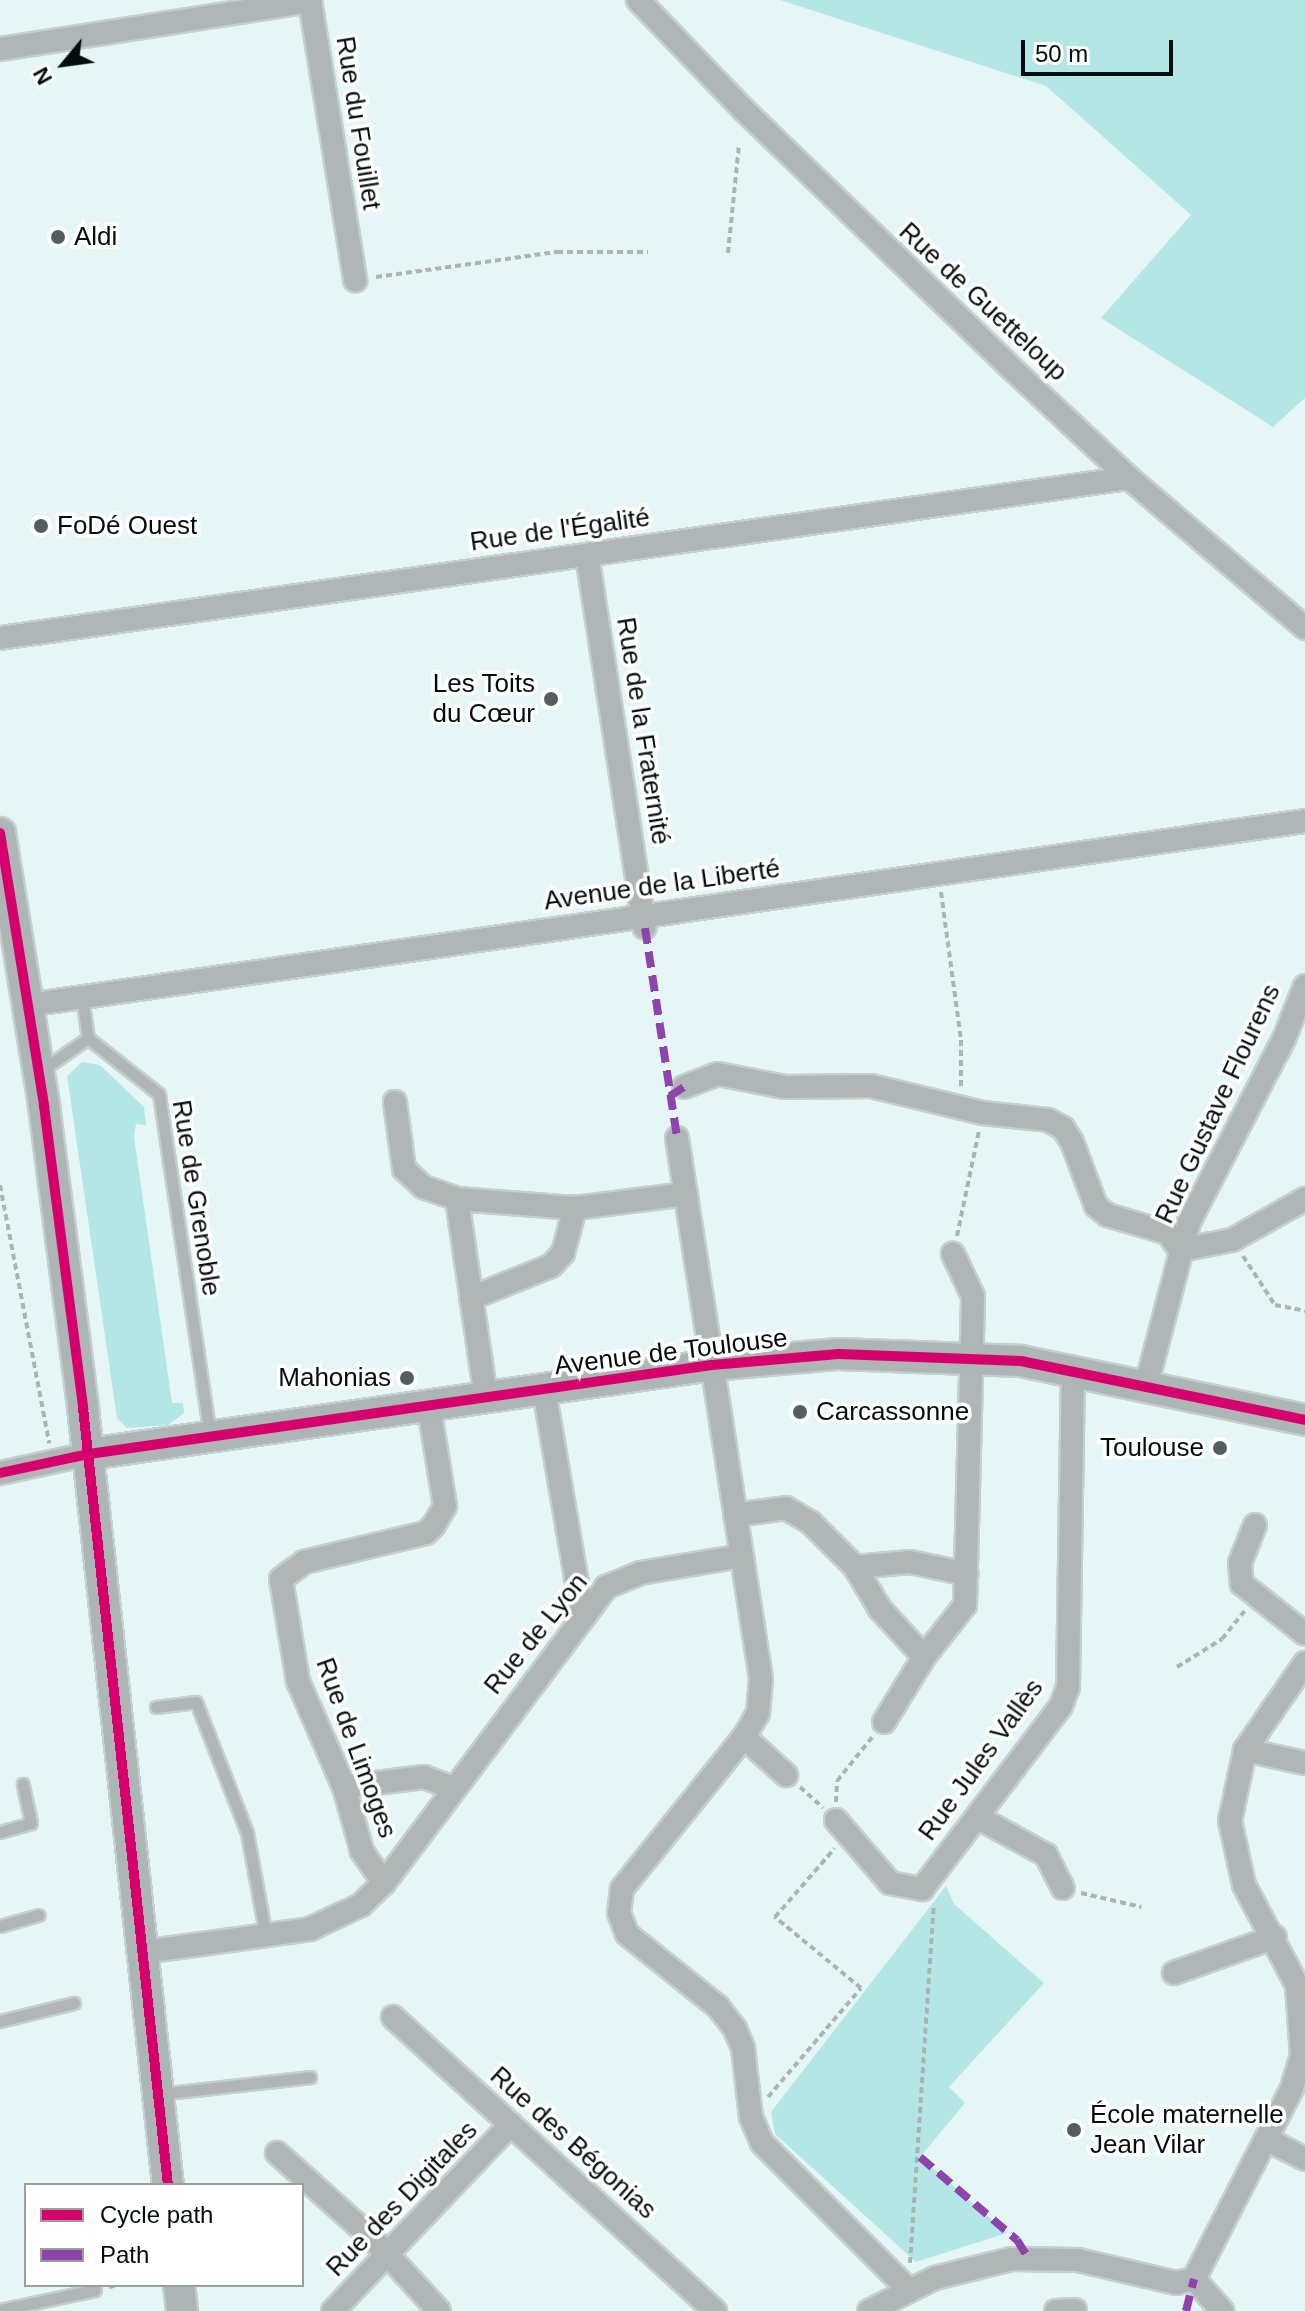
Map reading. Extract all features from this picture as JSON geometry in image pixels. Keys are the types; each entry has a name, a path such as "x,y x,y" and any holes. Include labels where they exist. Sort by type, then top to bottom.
{"main road":[{"path":"0,833 4,885 39,1073 89,1454 168,2183"},
{"name":"Avenue de Toulouse","path":"89,1454 211,1439 712,1365 839,1354 971,1357 1073,1369 1305,1420"},
{"path":"179,2287 182,2311"}],"street":[{"name":"Rue de Guetteloup","path":"638,0 844,209 1129,478 1305,628"},
{"name":"Rue du Fouillet","path":"0,49 310,1 355,280"},
{"name":"Rue de l'Égalité","path":"0,638 1129,478"},
{"name":"Rue de la Fraternité","path":"587,555 644,922"},
{"name":"Avenue de la Liberté","path":"28,1005 644,922 939,874 1305,821"},
{"name":"Rue Gustave Flourens","path":"1146,1386 1189,1222 1284,1039 1305,986"},
{"path":"684,1087 718,1074 784,1087 871,1086 972,1110 1048,1120 1063,1128 1096,1206 1107,1215 1168,1233 1180,1250 1232,1240 1305,1199"},
{"path":"395,1102 404,1169 423,1187 457,1199 575,1208 686,1194"},
{"path":"677,1138 761,1679 758,1713 744,1737 622,1889 619,1913 627,1934 718,2007 735,2029 743,2048 751,2117 780,2166 908,2289"},
{"path":"457,1199 486,1398"},
{"path":"471,1298 551,1266 563,1253 575,1208"},
{"path":"884,1722 924,1657 965,1605 973,1296 953,1254"},
{"name":"Rue Jules Vallès","path":"842,1827 890,1883 922,1889 1061,1706 1068,1687 1073,1369"},
{"path":"544,1390 582,1613"},
{"name":"Rue de Limoges","path":"384,1883 362,1851 344,1787 298,1681 281,1579 304,1562 426,1533 434,1525 445,1506 429,1407"},
{"path":"0,1473 50,1456 89,1454"},
{"path":"735,1515 786,1508 811,1523 855,1567 880,1609 924,1657"},
{"path":"1255,1525 1240,1563 1242,1584 1254,1599 1305,1634"},
{"name":"Rue de Lyon","path":"143,1952 267,1937 341,1918 384,1883 582,1613 606,1587 640,1573 742,1556"},
{"path":"855,1567 910,1562 967,1574"},
{"path":"1194,2279 1266,2139 1302,2056 1302,1996 1275,1937 1244,1885 1230,1840 1230,1800 1245,1750 1305,1663"},
{"path":"744,1737 786,1775"},
{"path":"1245,1750 1305,1763"},
{"path":"344,1787 424,1777 453,1788"},
{"path":"977,1817 1046,1855 1063,1888"},
{"path":"1174,1973 1275,1937"},
{"name":"Rue des Bégonias","path":"393,2017 715,2311"},
{"name":"Rue des Digitales","path":"333,2311 511,2124"},
{"path":"1266,2139 1305,2159"},
{"path":"277,2153 439,2311"},
{"path":"882,2307 908,2289 965,2268 1038,2258 1078,2260 1176,2283 1194,2279"},
{"path":"1194,2279 1222,2311"},
{"path":"1056,2311 1075,2310"}],"lane":[{"path":"39,1073 88,1038 82,997"},
{"name":"Rue de Grenoble","path":"88,1038 159,1094 211,1439"},
{"path":"156,1707 196,1702 247,1833 267,1937"},
{"path":"0,1832 31,1823 23,1784"},
{"path":"0,1926 38,1915"},
{"path":"0,2021 74,2003"},
{"path":"158,2094 310,2077"},
{"path":"0,2310 95,2290"}],"path":[{"path":"728,253 739,145"},
{"path":"355,280 557,252 648,252"},
{"path":"939,874 972,1110 953,1254"},
{"path":"0,1185 50,1456"},
{"path":"1232,1240 1275,1305 1305,1311"},
{"path":"1177,1667 1222,1639 1254,1599"},
{"path":"751,2117 861,1988 775,1917 842,1827 837,1781 884,1722"},
{"path":"786,1775 842,1827"},
{"path":"908,2289 936,1871"},
{"path":"1063,1888 1141,1907"}],"shaded area":[{"path":"780,0 1305,0 1305,398 1273,427 1101,318 1191,215 1046,86"},
{"path":"82,1062 100,1065 144,1107 146,1125 136,1124 134,1137 172,1403 183,1403 184,1413 168,1425 127,1428 117,1418 67,1076"},
{"path":"946,1886 954,1904 1044,1983 949,2087 965,2103 920,2157 1007,2233 916,2262 775,2134 771,2112"}],"marked path":[{"path":"645,928 677,1138"},
{"path":"670,1096 684,1087"},
{"path":"920,2157 1017,2240 1029,2259"},
{"path":"1186,2311 1194,2279"}],"cycle path":[{"path":"0,833 44,1106 83,1408 168,2183"},
{"path":"0,1473 89,1454 712,1365 839,1354 1021,1361 1305,1420"}],"place":[{"name":"Aldi","path":"58,237"},
{"name":"FoDé Ouest","path":"41,526"},
{"name":"Les Toits du Cœur","path":"551,699"},
{"name":"Mahonias","path":"407,1378"},
{"name":"Carcassonne","path":"800,1412"},
{"name":"Toulouse","path":"1220,1448"},
{"name":"École maternelle Jean Vilar","path":"1074,2130"}]}
